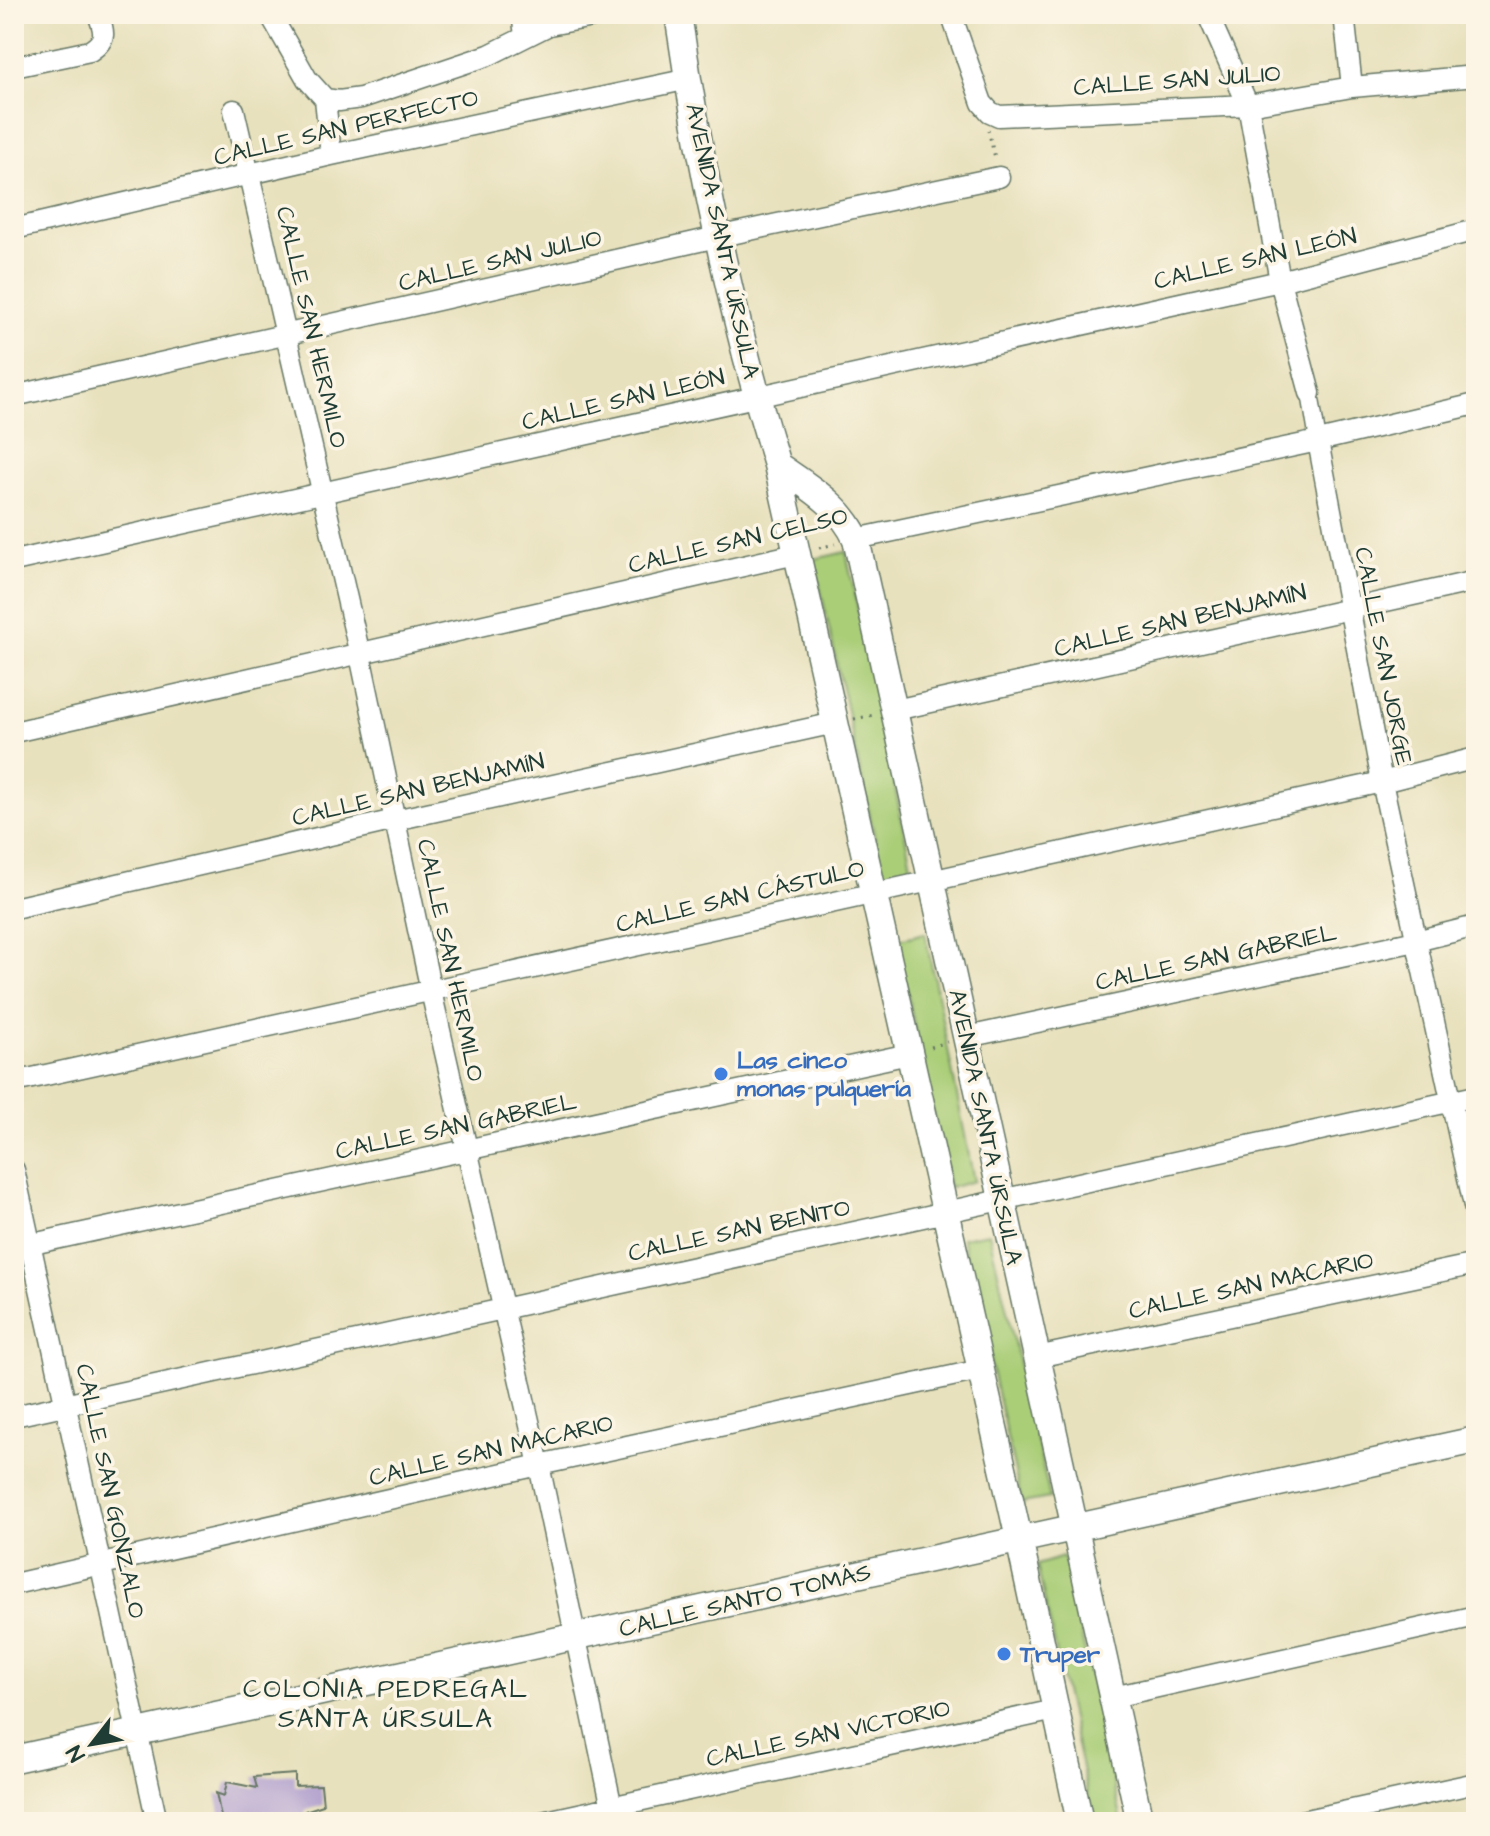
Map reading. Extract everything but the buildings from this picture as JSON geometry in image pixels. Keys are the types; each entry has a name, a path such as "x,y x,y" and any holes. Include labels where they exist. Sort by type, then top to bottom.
{"street":[{"path":"270,14 307,79 325,99 331,155"},
{"path":"522,14 525,35"},
{"path":"325,99 361,98 489,55 549,25 609,14"},
{"name":"AVENIDA SANTA ÚRSULA","path":"678,14 717,237 756,396 777,465 1080,1822"},
{"path":"951,14 982,103"},
{"name":"CALLE SAN JORGE","path":"1210,14 1248,105 1280,281 1310,393 1382,782 1476,1215"},
{"path":"1344,14 1352,87"},
{"path":"14,67 90,51 100,44 104,30 98,15"},
{"name":"CALLE SAN JULIO","path":"982,103 999,116 1248,105 1352,87 1476,76"},
{"name":"CALLE SAN PERFECTO","path":"14,229 331,155 689,79"},
{"name":"CALLE SAN HERMILO","path":"234,110 324,493 613,1814"},
{"name":"CALLE SAN JULIO","path":"14,396 717,237 999,177"},
{"name":"CALLE SAN LEÓN","path":"14,561 1280,281 1476,230"},
{"name":"CALLE SAN CELSO","path":"856,539 1318,441 1476,404"},
{"name":"AVENIDA SANTA ÚRSULA","path":"777,465 832,505 849,522 856,539 1140,1822"},
{"name":"CALLE SAN CELSO","path":"14,732 796,554"},
{"name":"CALLE SAN BENJAMÍN","path":"895,710 1476,581"},
{"name":"CALLE SAN BENJAMÍN","path":"14,908 835,723"},
{"name":"CALLE SAN CÁSTULO","path":"14,1082 1382,782 1476,758"},
{"name":"CALLE SAN GABRIEL","path":"967,1037 1476,926"},
{"name":"CALLE SAN GABRIEL","path":"23,1246 909,1054"},
{"name":"CALLE SAN BENITO","path":"14,1416 1476,1096"},
{"name":"CALLE SAN GONZALO","path":"14,1170 23,1246 65,1405 157,1822"},
{"name":"CALLE SAN MACARIO","path":"1037,1357 1476,1264"},
{"name":"CALLE SAN MACARIO","path":"14,1584 539,1465 980,1370"},
{"name":"CALLE SANTO TOMÁS","path":"14,1759 1476,1440"},
{"path":"1113,1697 1476,1616"},
{"name":"CALLE SAN VICTORIO","path":"542,1822 613,1814 1055,1710"},
{"path":"1297,1822 1476,1783"}],"path":[{"path":"982,103 999,177"},
{"name":"CALLE SAN CELSO","path":"796,554 856,539"},
{"path":"835,723 895,710"},
{"path":"909,1054 967,1037"}],"green space":[{"path":"846,552 912,870 883,876 814,559"},
{"path":"925,933 974,1181 949,1188 896,940"},
{"path":"989,1233 1050,1498 1022,1503 962,1238"},
{"path":"1063,1557 1122,1822 1094,1822 1037,1565"}],"place":[{"name":"Las cinco monas pulquería","path":"721,1074"},
{"name":"Truper","path":"1004,1654"}],"district":[{"name":"COLONIA PEDREGAL SANTA ÚRSULA","path":"386,1703"}]}
